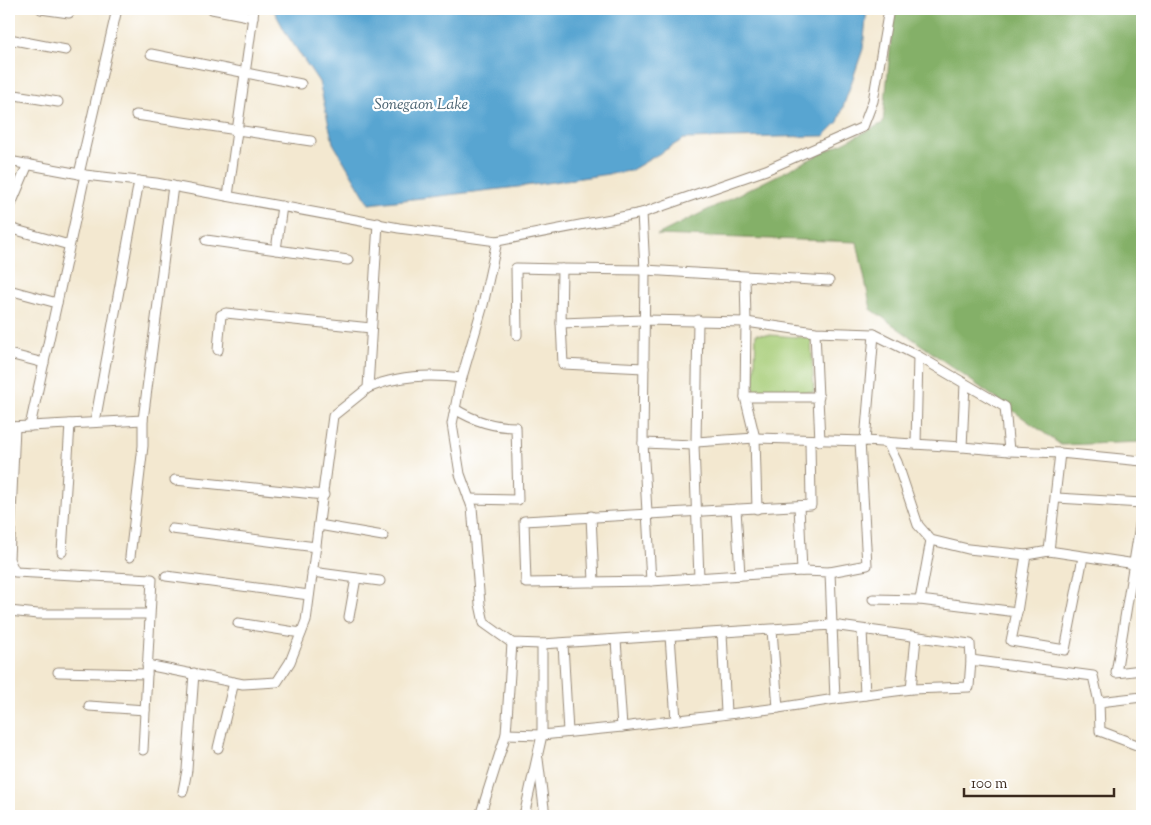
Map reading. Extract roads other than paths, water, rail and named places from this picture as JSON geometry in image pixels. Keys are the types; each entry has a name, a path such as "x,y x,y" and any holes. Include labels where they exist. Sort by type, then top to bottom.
{"street":[{"path":"40,9 69,13"},
{"path":"30,426 117,9"},
{"path":"212,9 253,13 228,196"},
{"path":"9,161 82,174 173,186 378,223 497,241 642,213 766,170 862,127 873,101 889,9"},
{"path":"9,39 66,50"},
{"path":"151,54 301,84"},
{"path":"9,94 58,102"},
{"path":"136,115 312,141"},
{"path":"9,208 28,164"},
{"path":"95,422 139,181"},
{"path":"130,558 143,446 144,420 173,186"},
{"path":"276,250 282,206"},
{"path":"642,213 645,270 643,443 651,581"},
{"path":"368,388 378,223"},
{"path":"9,228 69,244"},
{"path":"206,240 348,260"},
{"path":"497,241 483,305 462,378 452,424 460,474 472,507 480,604 484,623 512,643 542,644 832,625 970,644 971,660 969,688 910,689 778,708 622,727 542,735 506,734"},
{"path":"517,336 516,268 645,270 829,281"},
{"path":"562,269 561,323 563,364 644,368"},
{"path":"745,277 745,397 754,438 757,509"},
{"path":"9,290 57,303"},
{"path":"218,350 221,315 226,313 372,328"},
{"path":"561,323 698,320 746,322 815,332 874,334 918,356 1005,407 1009,451"},
{"path":"698,320 695,443 699,578"},
{"path":"815,332 820,397 820,441"},
{"path":"810,440 811,504 757,509 648,513 524,521 526,584 651,581 802,571 830,572 867,565 862,441 874,334"},
{"path":"9,354 44,363"},
{"path":"916,444 918,356"},
{"path":"58,672 147,669 194,673 243,684 277,682 290,662 306,621 333,416 368,388 399,378 442,376 462,378"},
{"path":"962,447 965,384"},
{"path":"745,397 820,397"},
{"path":"455,409 470,418 501,427 516,427 518,500 469,499"},
{"path":"143,750 148,614 152,579 15,572 9,559 12,427 144,420"},
{"path":"62,552 70,424"},
{"path":"643,443 695,443 754,438 862,441 1060,453 1142,461"},
{"path":"887,442 897,462 918,525 930,540 968,549 1026,555 1050,551 1083,558 1139,564"},
{"path":"1050,551 1057,498 1060,453"},
{"path":"175,480 324,495"},
{"path":"1057,498 1142,503"},
{"path":"799,506 802,571"},
{"path":"736,509 740,575"},
{"path":"1142,513 1139,564 1116,673 1142,670"},
{"path":"591,516 594,582"},
{"path":"319,525 383,536"},
{"path":"172,529 316,547"},
{"path":"920,600 930,540"},
{"path":"1026,555 1011,640 1065,650 1083,558"},
{"path":"312,572 380,581"},
{"path":"830,572 835,699"},
{"path":"166,576 309,595"},
{"path":"349,617 356,578"},
{"path":"873,598 920,600 1017,612"},
{"path":"9,611 38,614 148,614"},
{"path":"238,623 302,633"},
{"path":"772,630 778,708"},
{"path":"862,630 865,695"},
{"path":"722,633 726,713"},
{"path":"670,636 676,720"},
{"path":"910,689 916,638"},
{"path":"616,640 622,727"},
{"path":"480,816 506,734 512,643"},
{"path":"524,816 542,735 542,644"},
{"path":"563,644 568,732"},
{"path":"971,660 1093,676 1099,702 1100,731 1142,747"},
{"path":"183,791 187,770 194,673"},
{"path":"218,748 234,682"},
{"path":"1099,702 1142,698"},
{"path":"89,706 145,710"},
{"path":"537,751 545,816"}],"water":[{"name":"Sonegaon Lake","path":"273,9 867,9 863,49 838,122 824,136 684,139 630,171 518,187 369,204 333,143 319,82 287,35"}]}
